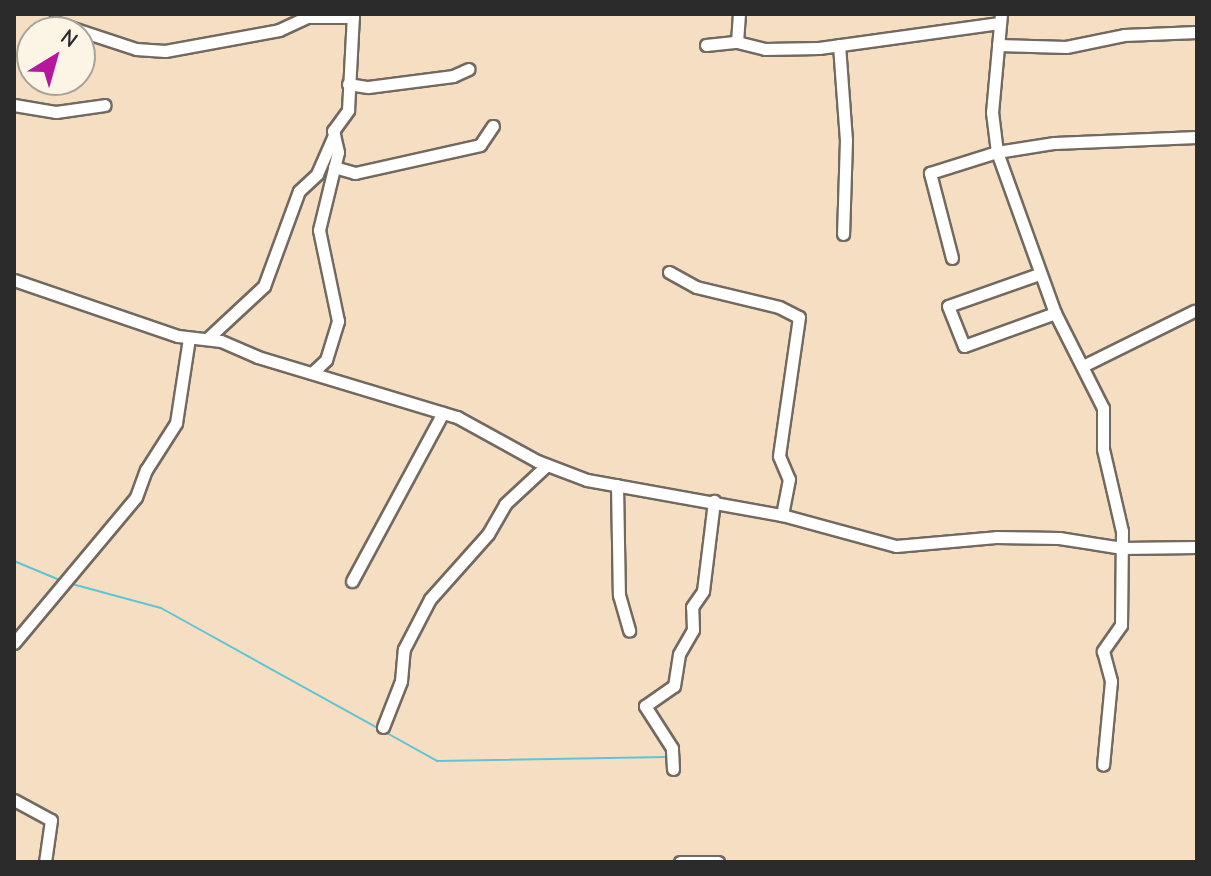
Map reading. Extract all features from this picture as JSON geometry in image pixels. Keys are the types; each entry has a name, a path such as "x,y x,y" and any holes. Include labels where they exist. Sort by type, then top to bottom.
{"street":[{"path":"737,42 739,14"},
{"path":"96,36 136,49 165,51 279,30 307,17 353,15 348,110 317,174 299,191 264,286 207,339"},
{"path":"706,45 737,42 795,50 1000,19 992,112 997,152 1055,313 1085,365 1103,408 1103,449 1114,479 1122,548 1121,625 1103,651 1111,681 1103,765"},
{"path":"998,45 1056,48 1124,35 1197,32"},
{"path":"839,45 846,140 843,234"},
{"path":"348,84 368,87 453,76 469,69"},
{"path":"14,105 56,112 105,105"},
{"path":"334,167 355,173 480,145 493,126"},
{"path":"312,373 326,360 338,321 319,239 334,167 334,135"},
{"path":"952,258 930,173 997,152 1102,140 1197,137"},
{"path":"669,272 696,287 779,307 799,317 785,384 779,456 789,479 782,515"},
{"path":"1039,274 948,306 964,346 1055,313"},
{"path":"14,280 189,338 228,344 443,413 547,465 617,485 782,515 896,546 996,537 1059,538 1122,548 1197,547"},
{"path":"1085,365 1194,311"},
{"path":"226,323 228,344"},
{"path":"14,643 136,497 146,470 176,423 189,338"},
{"path":"352,581 443,413"},
{"path":"383,727 401,681 404,649 430,599 488,534 505,504 547,465"},
{"path":"617,485 619,595 629,631"},
{"path":"673,769 672,748 645,706 674,686 679,654 693,630 692,607 703,591 714,501"},
{"path":"14,800 51,820 45,862"},
{"path":"680,862 718,862"}],"waterway":[{"path":"14,561 62,581"},
{"path":"72,584 161,608 379,729"},
{"path":"385,732 437,761 666,757"}]}
